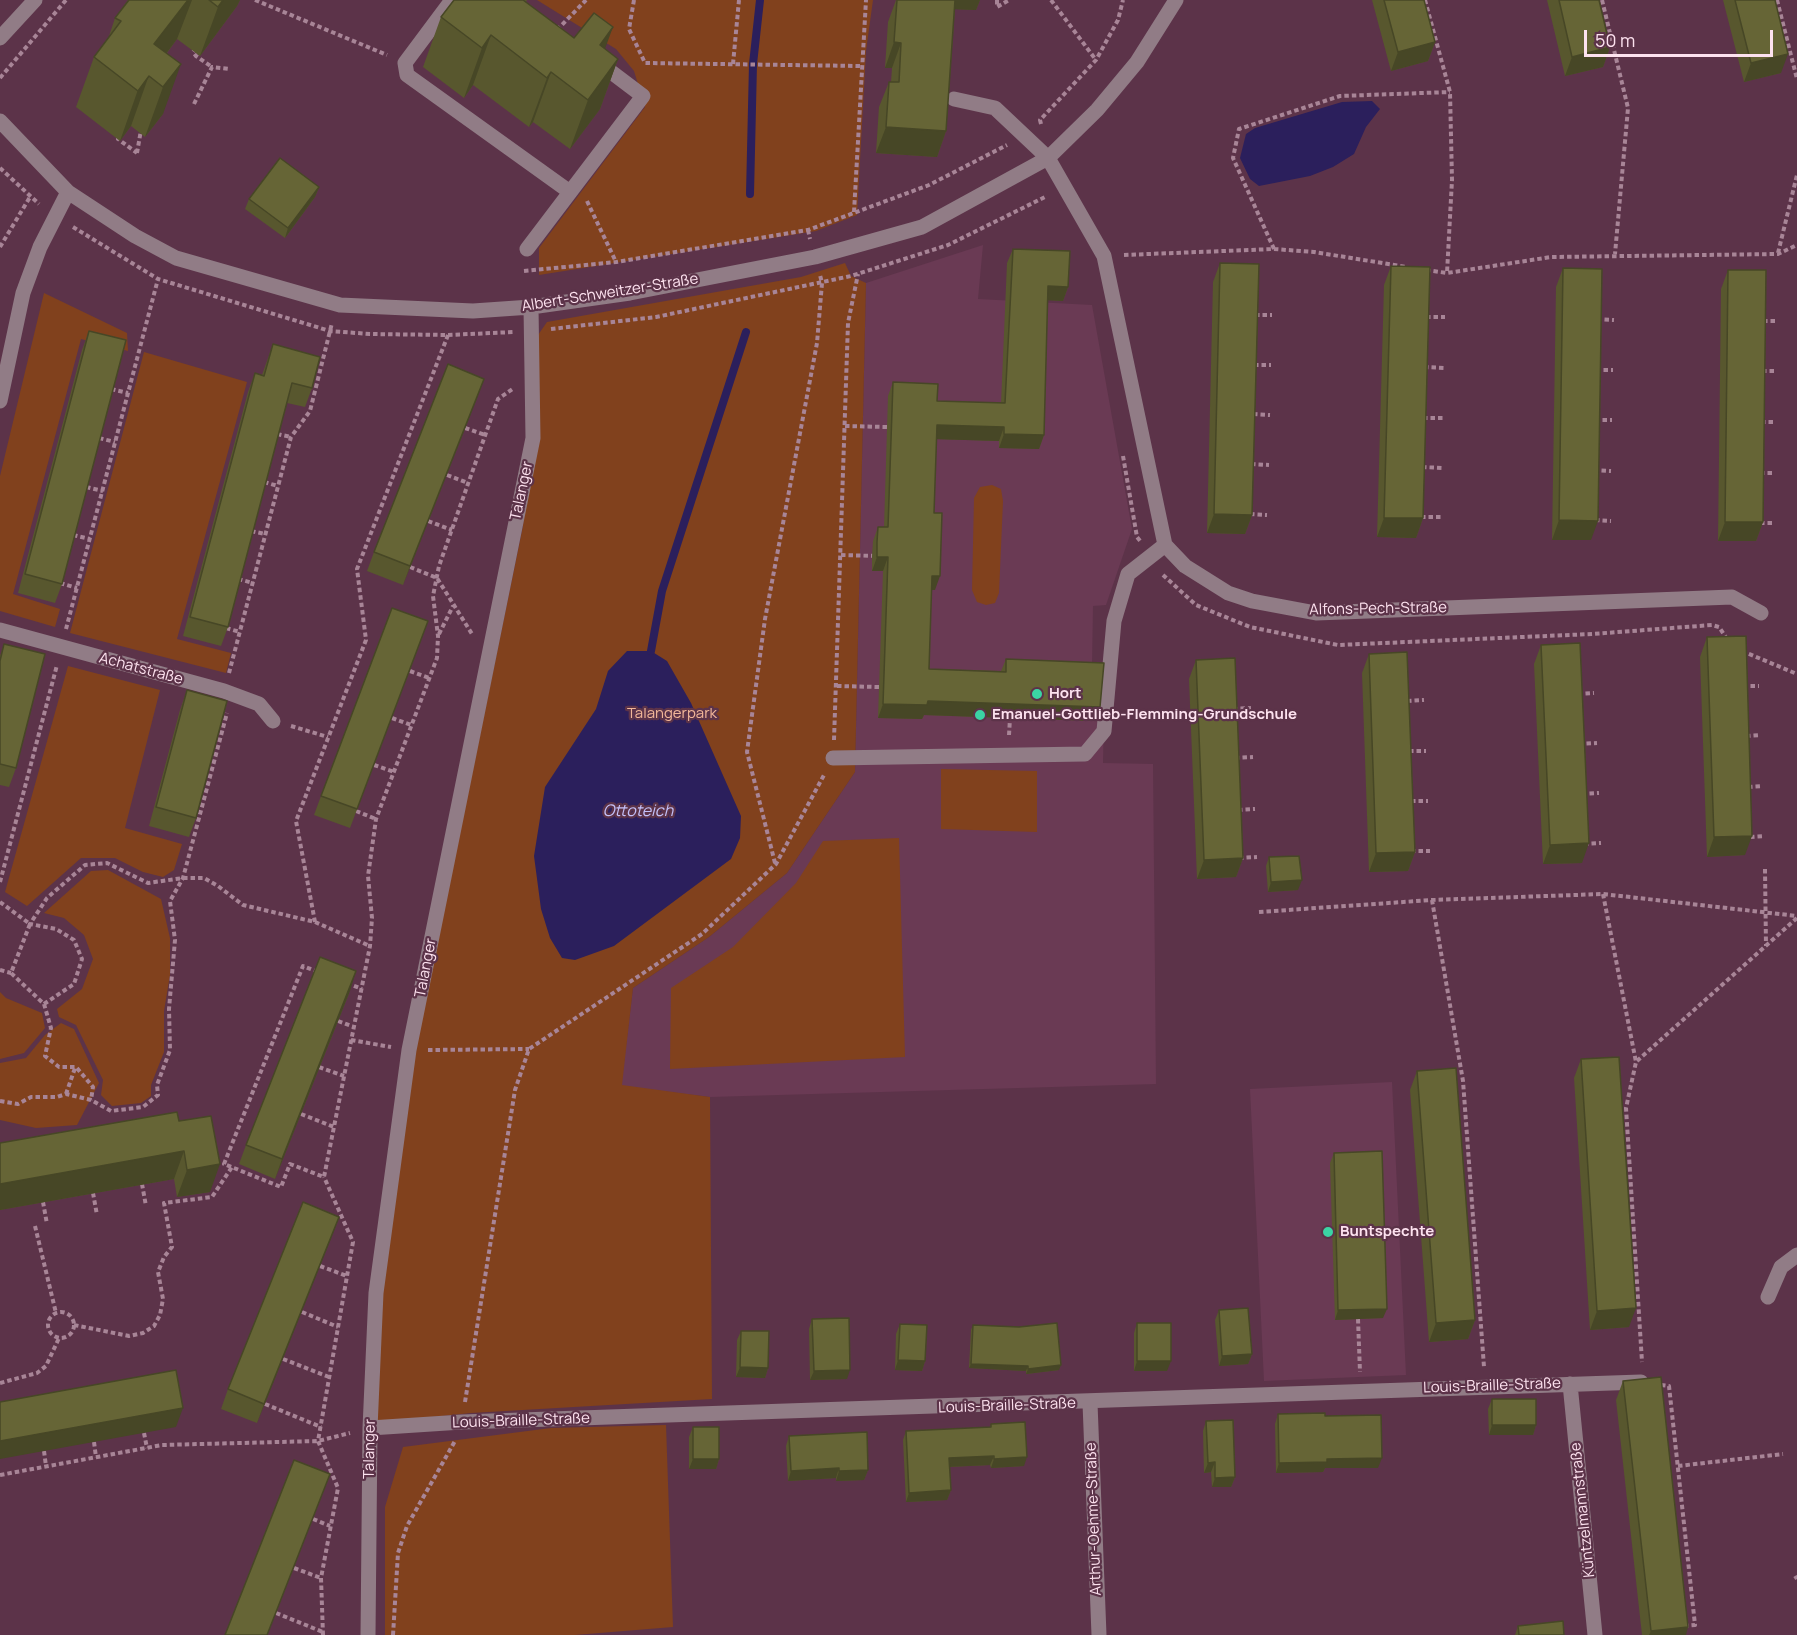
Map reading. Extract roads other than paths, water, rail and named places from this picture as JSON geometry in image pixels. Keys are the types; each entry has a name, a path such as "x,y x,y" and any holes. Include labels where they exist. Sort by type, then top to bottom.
{"street":[{"path":"0,38 35,0"},
{"path":"452,0 405,63 407,75 574,187"},
{"name":"Albert-Schweitzer-Straße","path":"0,121 68,192 135,236 176,258 336,304 473,311 531,307 630,293 815,257 922,226 1048,158 1097,110 1137,62 1176,0"},
{"path":"527,249 643,96 586,53"},
{"path":"833,758 1085,754 1104,731 1114,621 1128,574 1165,544 1104,256 1048,158 995,108 954,99"},
{"path":"0,401 23,293 40,247 68,192"},
{"name":"Talanger","path":"368,1635 370,1428 376,1293 409,1050 533,438 531,307"},
{"name":"Alfons-Pech-Straße","path":"1165,544 1185,566 1228,593 1252,601 1316,613 1732,597 1761,613"},
{"name":"Achatstraße","path":"0,630 224,691 258,704 273,721"},
{"path":"1768,1297 1781,1267 1797,1256"},
{"name":"Louis-Braille-Straße","path":"370,1428 462,1422 1090,1403 1485,1386 1643,1382"},
{"name":"Küntzelmannstraße","path":"1570,1384 1595,1635"},
{"name":"Arthur-Oehme-Straße","path":"1090,1403 1099,1635"}],"water":[{"path":"1372,101 1380,109 1366,127 1354,154 1333,167 1310,176 1259,186 1250,179 1240,158 1246,134 1255,128 1342,102"},
{"name":"Ottoteich","path":"627,651 651,651 667,661 691,703 741,816 740,838 731,859 614,946 575,960 562,958 550,938 541,909 534,856 545,787 596,709 608,671"}],"waterway":[{"path":"750,194 753,64 760,0"},
{"path":"651,651 662,591 746,332"}],"place":[{"name":"Hort","path":"1037,694"},
{"name":"Emanuel-Gottlieb-Flemming-Grundschule","path":"980,715"},
{"name":"Buntspechte","path":"1328,1232"}],"park label":[{"name":"Talangerpark","path":"672,714"}]}
